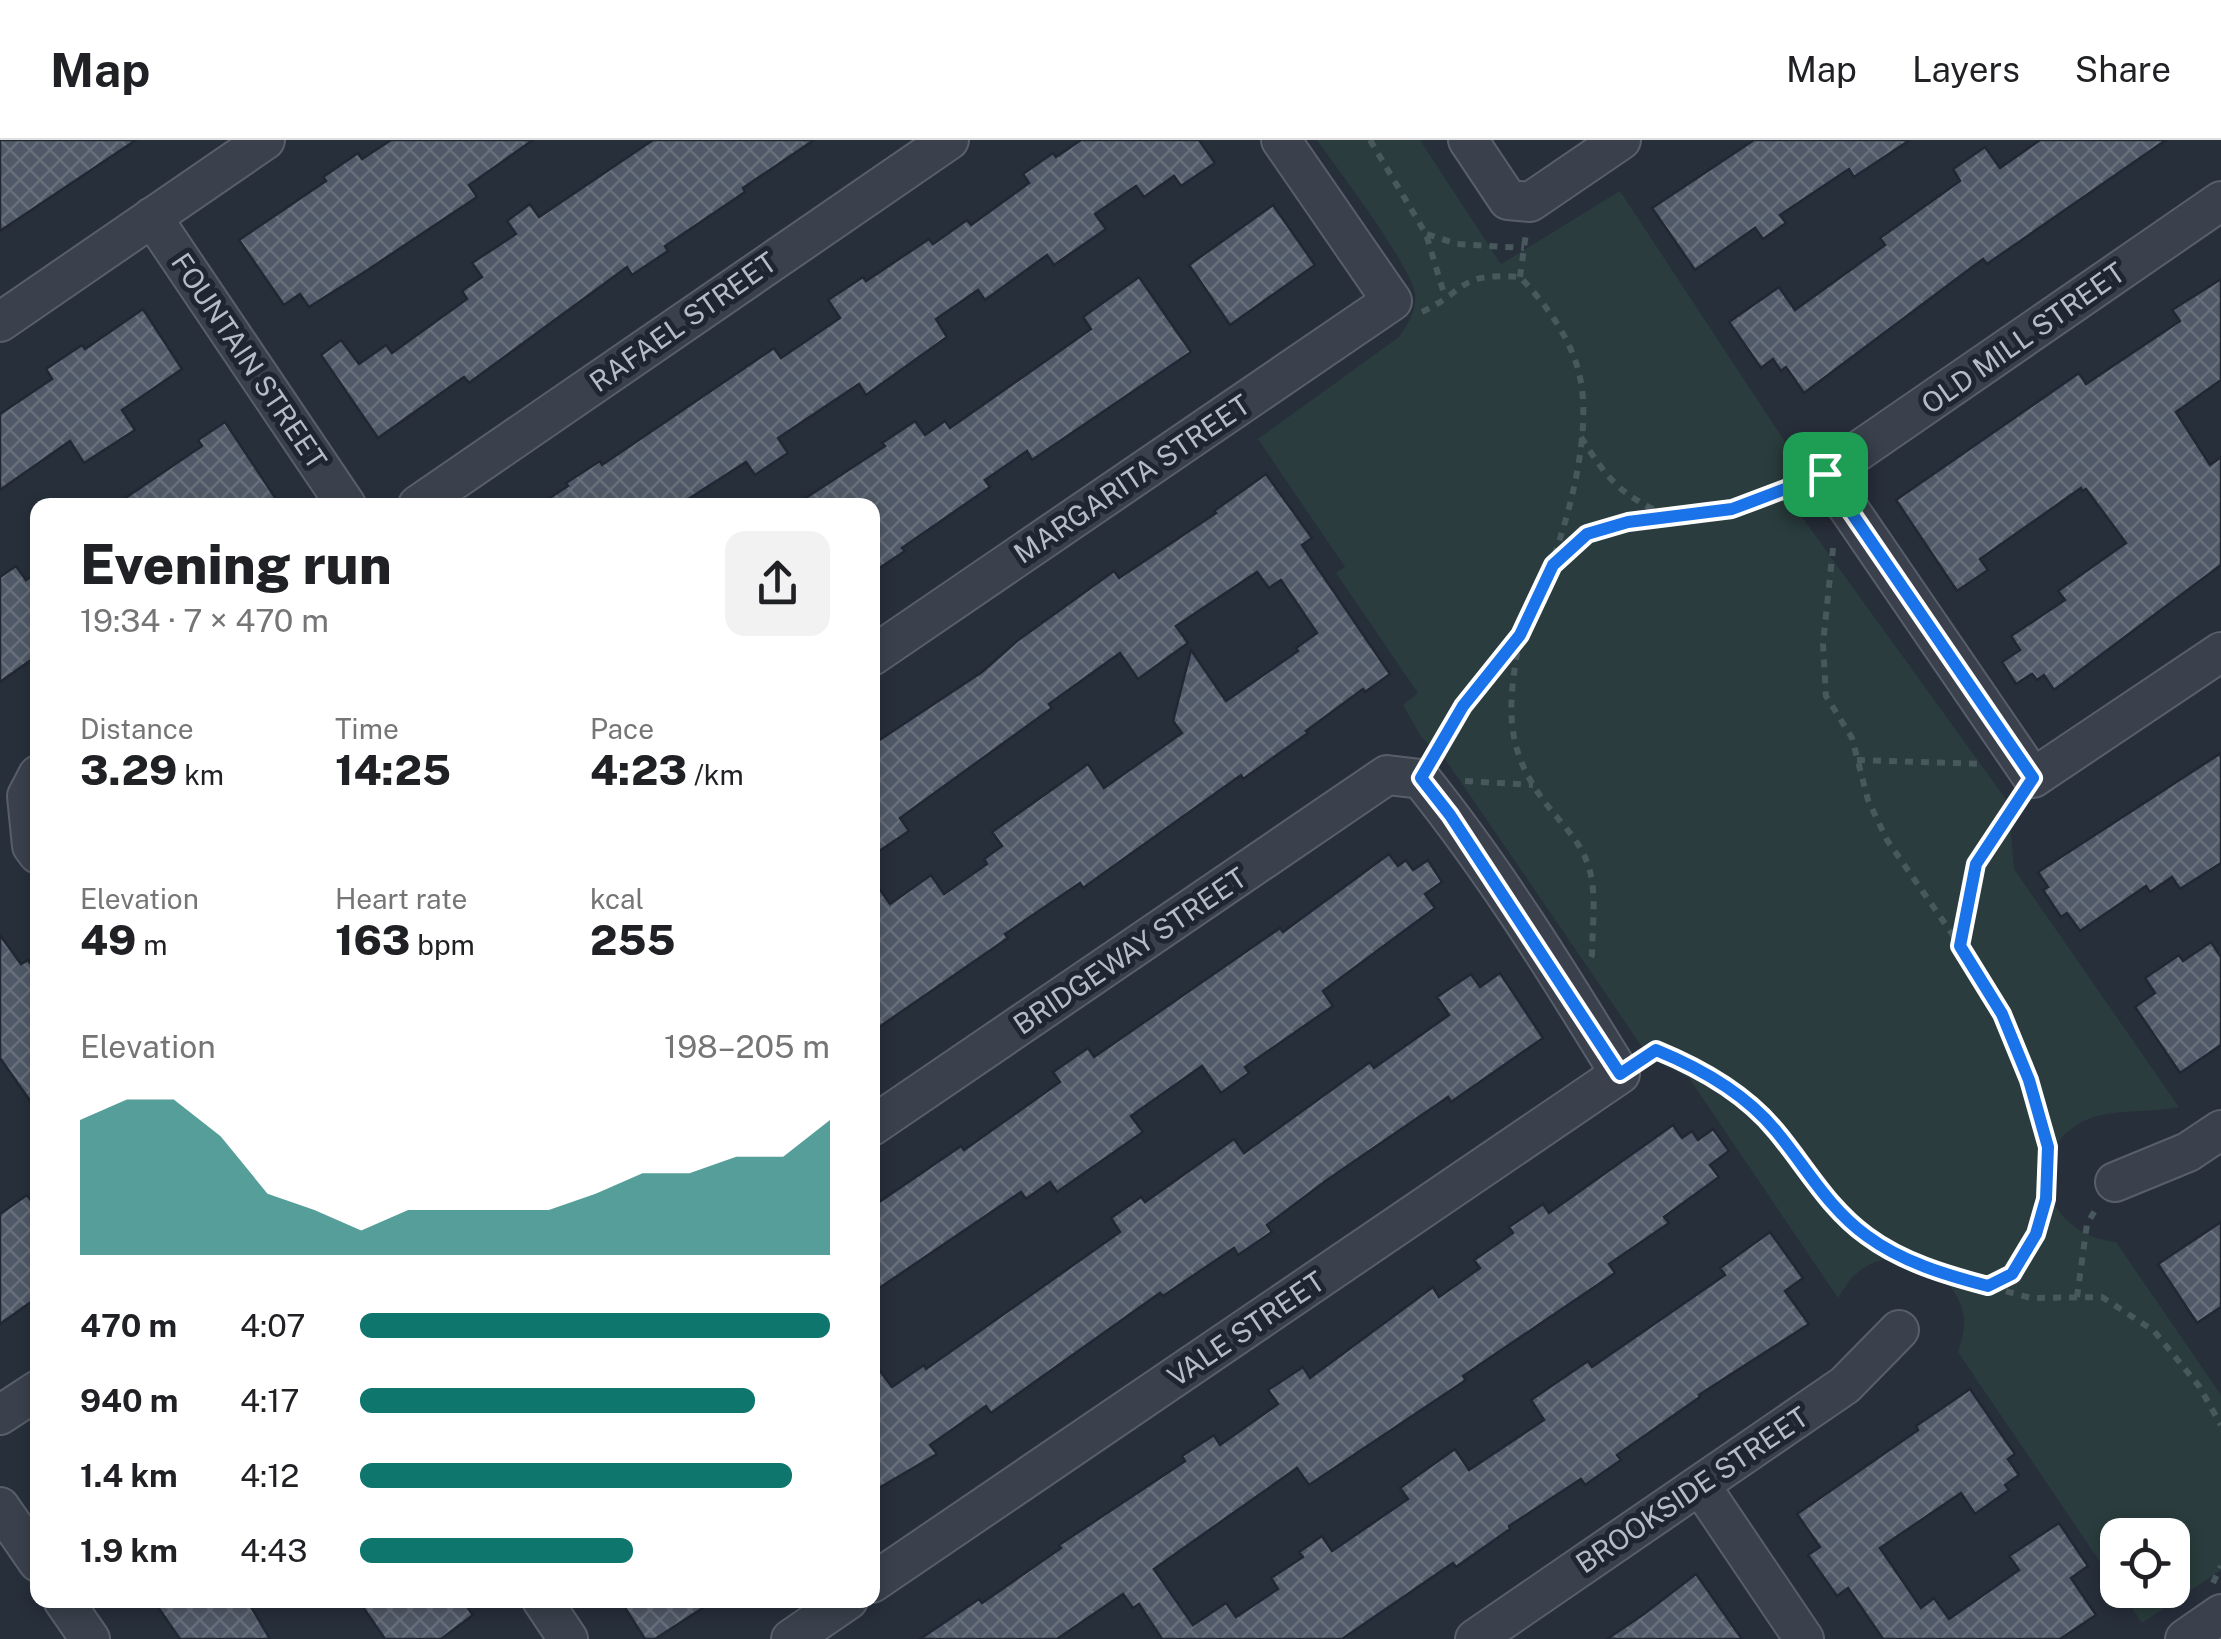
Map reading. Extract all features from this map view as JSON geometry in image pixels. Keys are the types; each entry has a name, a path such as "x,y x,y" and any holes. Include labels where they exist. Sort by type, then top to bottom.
{"street":[{"path":"0,322 265,140"},
{"name":"RAFAEL STREET","path":"428,498 949,140"},
{"path":"1281,140 1392,301"},
{"path":"1468,140 1508,200 1530,202 1622,140"},
{"name":"OLD MILL STREET","path":"1833,488 2221,201"},
{"name":"FOUNTAIN STREET","path":"152,216 341,498"},
{"name":"MARGARITA STREET","path":"880,651 1392,301"},
{"path":"1833,488 2029,771 2221,652"},
{"path":"1404,777 1450,815 1620,1074"},
{"name":"BRIDGEWAY STREET","path":"880,1121 1404,777"},
{"name":"VALE STREET","path":"880,1578 1620,1074"},
{"path":"2114,1182 2188,1152 2221,1130"},
{"name":"BROOKSIDE STREET","path":"1475,1639 1846,1385 1898,1330"},
{"path":"0,1415 30,1395"},
{"path":"1700,1485 1804,1639"},
{"path":"0,1507 30,1550"},
{"path":"69,1608 90,1639"},
{"path":"547,1608 568,1639"},
{"path":"791,1639 836,1608"},
{"path":"2185,1639 2221,1614"}],"path":[{"path":"1370,140 1426,234 1445,297"},
{"path":"1426,234 1456,244 1524,248"},
{"path":"1392,301 1408,313 1425,312 1468,279 1520,276 1538,295 1563,334 1579,374 1584,416 1576,471 1553,565 1520,635 1404,777"},
{"path":"1581,436 1606,477 1618,488 1631,499 1672,518"},
{"path":"1553,565 1587,534 1628,522 1732,509 1833,488 1826,588 1826,696 1852,738 1868,800 1887,840 2002,1014 2029,1080 2048,1147 2046,1199 2036,1234 2012,1274 1988,1286"},
{"path":"1520,635 1510,693 1511,731 1520,764 1588,862 1593,894 1592,955 1572,996"},
{"path":"1858,760 2029,771 1976,864 1960,946"},
{"path":"1404,777 1533,785"},
{"path":"1620,1074 1656,1050 1701,1069 1775,1128 1838,1212 1868,1238 1932,1271 2031,1298 2102,1297 2154,1331 2199,1386 2221,1425"},
{"path":"2077,1297 2087,1224 2114,1182"}],"shaded area":[{"path":"1317,140 1420,140 1501,264 1620,191 1793,454 1788,484 1794,506 2008,802 2014,869 2179,1107 2115,1113 2080,1123 2061,1138 2050,1156 2047,1175 2050,1194 2059,1211 2093,1237 2116,1242 2221,1395 2221,1570 2190,1591 2190,1518 2100,1518 2100,1562 1958,1352 1963,1313 1948,1283 1935,1272 1905,1259 1872,1263 1849,1281 1838,1298 1689,1078 1649,1057 1443,756 1422,738 1403,705 1418,693 1336,573 1345,567 1258,439 1399,337 1409,322 1415,306 1411,280"},
{"path":"2132,1608 2164,1608 2142,1623"}],"building":[{"path":"0,140 136,140 0,231"},
{"path":"391,140 533,140 469,185 477,197 363,273 309,307 300,294 284,305 239,240 326,181 323,177 358,153 362,159"},
{"path":"653,140 814,140 665,246 668,251 632,275 627,267 469,383 464,377 378,438 321,355 341,340 359,364 386,345 392,353 467,299 462,291 482,277 472,263 516,234 507,221 530,204 539,217"},
{"path":"1081,140 1199,140 1215,163 1181,186 1174,176 1144,197 1136,186 1095,214 1106,229 1054,265 1047,255 985,300 978,290 936,319 947,337 866,395 859,384 778,438 788,453 755,475 746,462 690,498 550,498 568,486 566,483 600,461 602,465 774,348 781,358 840,318 828,300 863,277 866,281 929,239 933,244 967,220 971,225 1029,183 1023,174 1053,153 1056,157"},
{"path":"1754,140 1910,140 1854,177 1849,169 1780,215 1786,223 1763,239 1755,228 1695,270 1652,208"},
{"path":"2040,140 2166,140 1987,264 1983,259 1804,393 1786,367 1781,371 1773,359 1761,368 1729,322 1779,287 1795,310 1885,245 1880,238 1960,181 1953,169 1985,147 2000,168"},
{"path":"1273,205 1315,265 1230,325 1189,265"},
{"path":"1139,277 1191,352 1032,460 1027,451 985,480 990,487 880,568 880,498 806,498 885,446 882,443 915,421 925,435 945,421 950,428 1091,329 1083,317"},
{"path":"2221,279 2221,380 2176,412 2210,465 2221,457 2221,565 2054,690 2044,675 2037,680 2032,674 2016,684 2002,662 2020,650 2011,636 2065,600 2058,591 2126,543 2086,489 2081,488 1980,559 1988,570 1957,591 1896,500 2079,373 2086,384 2180,321 2172,310"},
{"path":"143,309 182,369 122,410 135,430 84,463 70,441 0,490 0,414 52,379 46,369 82,345 85,349"},
{"path":"225,422 275,498 125,498 202,446 198,440"},
{"path":"1266,474 1312,538 1302,545 1390,674 1365,692 1363,689 1308,733 1243,779 1241,775 1083,888 1080,883 1005,934 1008,938 880,1026 880,890 890,904 931,875 944,894 987,864 984,859 1002,846 992,832 1088,764 1104,788 1182,733 1173,721 1191,650 1226,701 1298,651 1296,648 1317,633 1281,580 1269,588 1257,572 1176,626 1188,643 1138,679 1120,653 1049,704 1052,708 900,818 909,831 880,851 880,740 982,672 1017,641 1114,571 1119,578"},
{"path":"16,566 26,580 30,577 30,661 0,682 0,577"},
{"path":"2221,753 2221,863 2180,889 2172,877 2150,892 2146,886 2080,931 2067,913 2061,917 2043,890 2048,887 2038,872"},
{"path":"1389,854 1398,866 1406,860 1413,870 1428,860 1442,882 1425,894 1435,908 1323,991 1333,1006 1245,1067 1249,1073 1221,1093 1202,1066 1131,1116 1143,1132 1057,1192 1050,1182 1026,1199 1021,1192 880,1288 880,1202 961,1146 964,1150 1060,1082 1053,1072 1088,1048 1094,1057 1280,928 1283,932"},
{"path":"0,935 21,964 28,960 30,963 30,1101 0,1058"},
{"path":"2211,942 2221,957 2221,1045 2180,1073 2135,1007 2155,993 2145,978 2179,955 2183,961"},
{"path":"1500,973 1543,1038 1327,1180 1267,1225 1272,1232 1238,1255 1234,1248 1163,1296 1160,1293 991,1413 986,1406 930,1445 937,1454 880,1487 880,1371 892,1387 924,1365 926,1369 1120,1232 1111,1218 1141,1197 1145,1202 1234,1139 1244,1153 1370,1062 1374,1068 1449,1015 1437,997 1471,974 1480,987"},
{"path":"1673,1125 1682,1138 1692,1131 1698,1140 1713,1129 1729,1151 1710,1165 1719,1177 1664,1217 1669,1223 1609,1264 1615,1273 1463,1376 1466,1380 1309,1485 1297,1468 1154,1569 1193,1625 1226,1603 1236,1617 1278,1589 1271,1578 1303,1557 1299,1552 1322,1536 1332,1551 1408,1499 1400,1488 1455,1449 1469,1470 1544,1420 1531,1400 1588,1361 1592,1367 1725,1275 1720,1268 1770,1232 1803,1278 1785,1291 1809,1324 1699,1395 1617,1455 1621,1460 1585,1485 1581,1479 1509,1526 1456,1567 1453,1563 1342,1639 1162,1639 1139,1604 1133,1608 1123,1594 1057,1639 920,1639 979,1599 982,1603 1061,1548 1059,1545 1185,1461 1182,1456 1214,1435 1220,1445 1278,1404 1268,1390 1303,1367 1310,1378 1433,1287 1439,1297 1480,1268 1474,1260 1513,1233 1509,1227 1543,1204 1549,1213"},
{"path":"27,1195 30,1199 30,1303 0,1324 0,1214"},
{"path":"2221,1222 2221,1307 2197,1323 2158,1264"},
{"path":"1970,1389 2015,1454 2008,1459 2019,1475 2005,1485 2009,1490 1975,1514 1961,1493 1880,1548 1921,1608 1934,1598 1949,1619 2019,1570 2009,1556 2059,1523 2088,1566 2071,1578 2096,1615 2060,1639 1883,1639 1848,1588 1837,1596 1808,1555 1820,1547 1797,1514"},
{"path":"1696,1574 1742,1639 1607,1639 1644,1614"},
{"path":"159,1608 252,1608 270,1639 180,1639"},
{"path":"364,1608 468,1608 473,1615 441,1639 385,1639"},
{"path":"625,1608 703,1608 655,1639 645,1639"}],"route":[{"path":"1825,474 2033,778 1976,864 1960,946 2002,1014 2029,1080 2048,1147 2046,1199 2036,1234 2012,1274 1988,1286 1932,1271 1868,1238 1838,1212 1775,1128 1701,1069 1656,1050 1620,1074 1572,996 1421,778 1463,706 1520,635 1553,565 1587,534 1628,522 1732,509 1825,474"}]}
